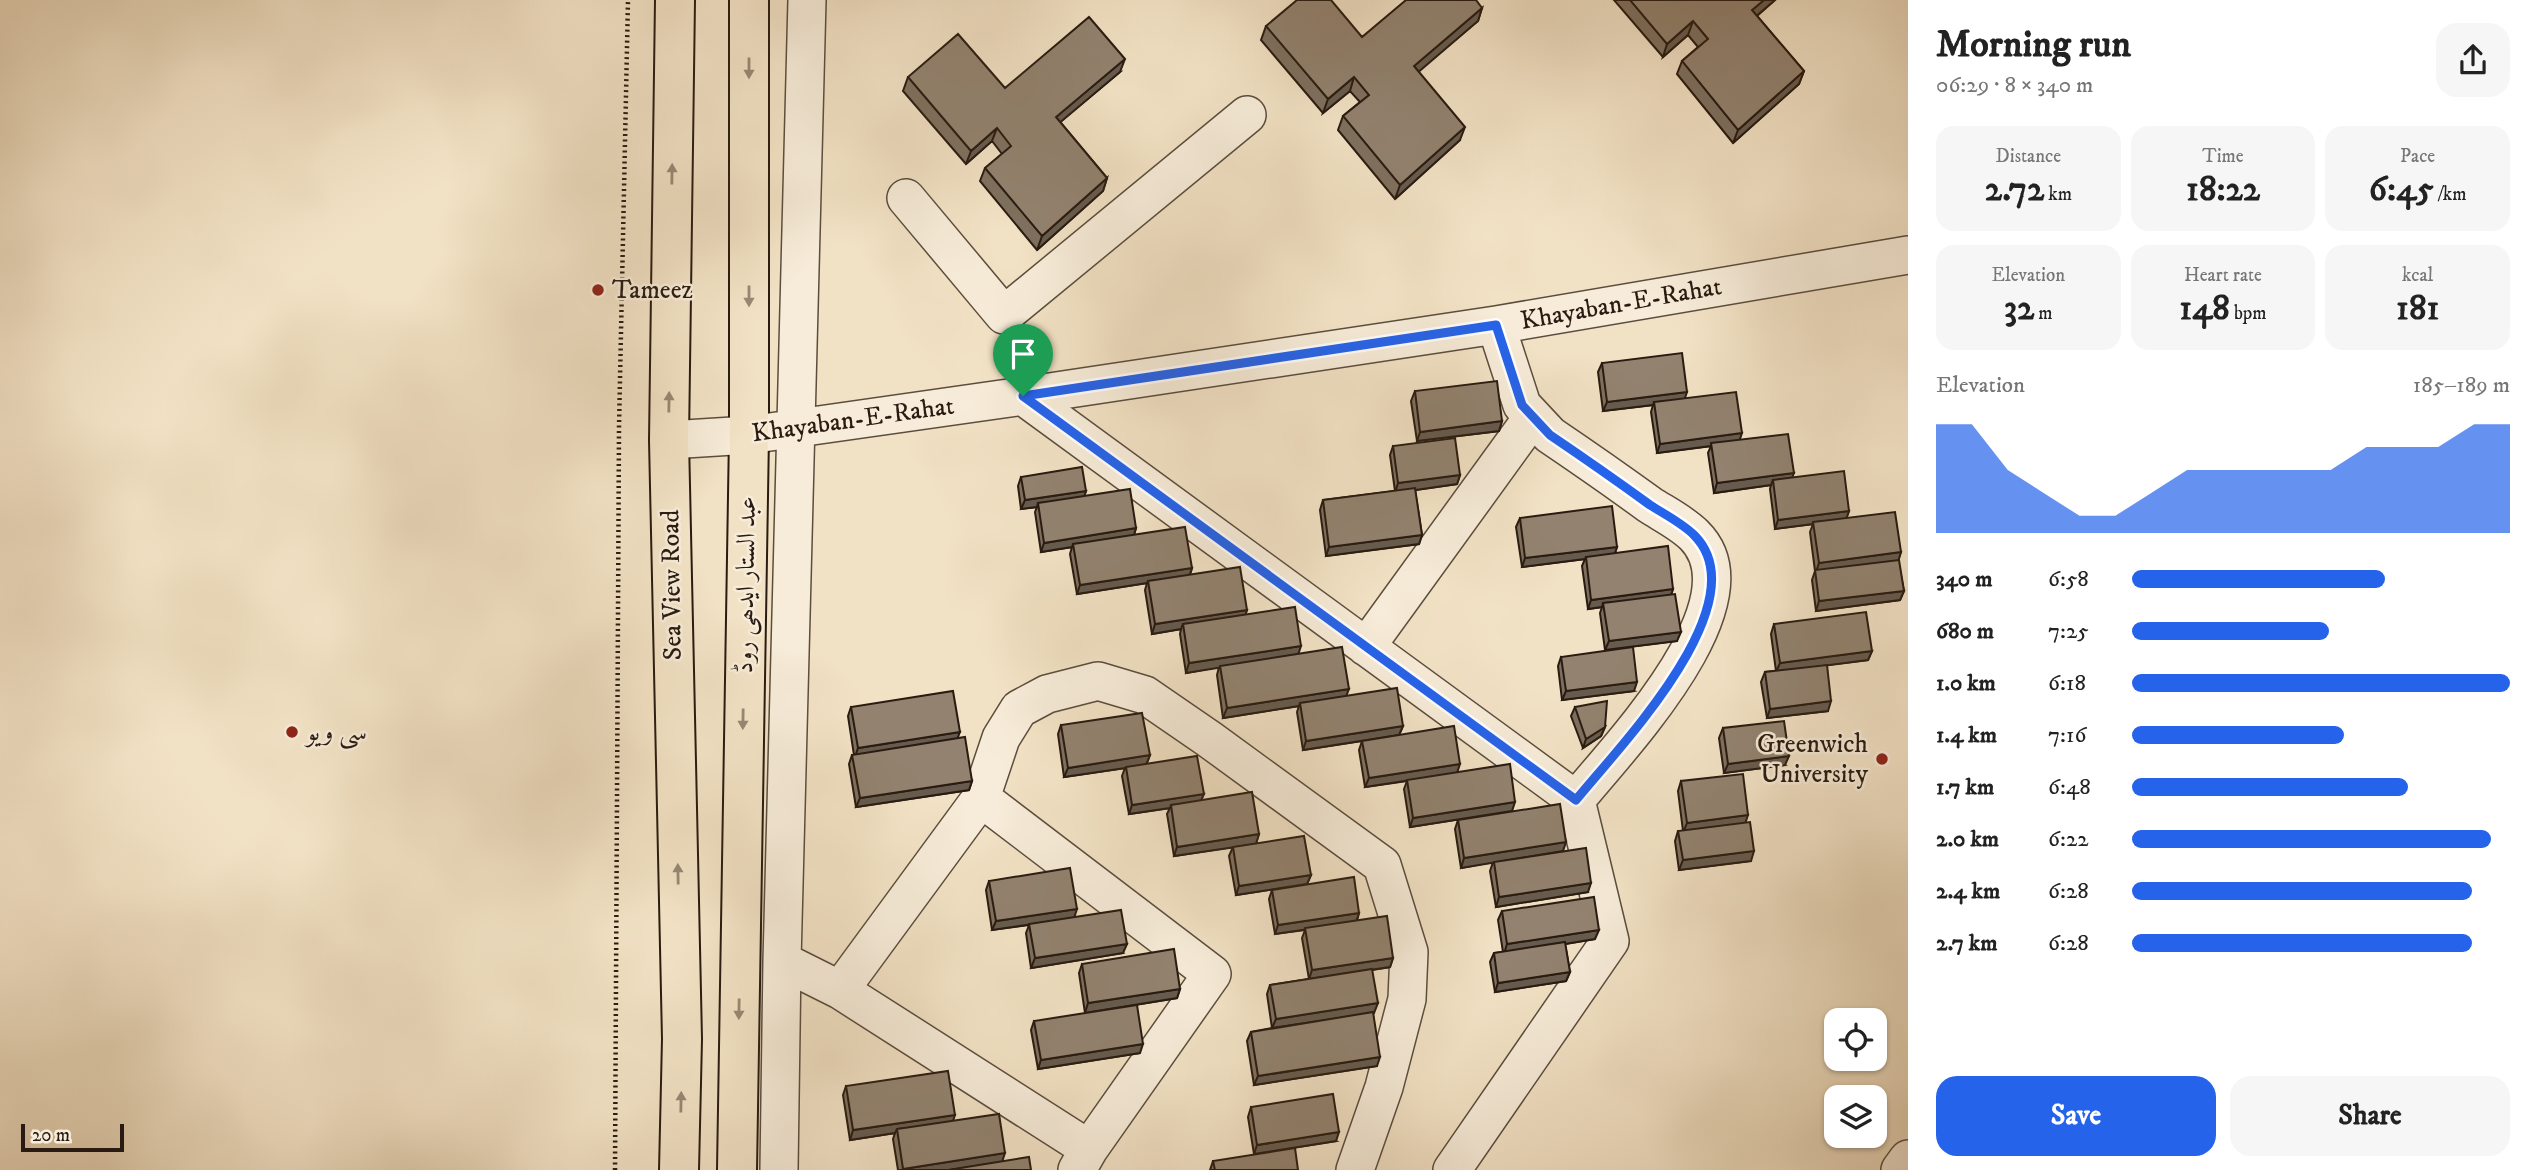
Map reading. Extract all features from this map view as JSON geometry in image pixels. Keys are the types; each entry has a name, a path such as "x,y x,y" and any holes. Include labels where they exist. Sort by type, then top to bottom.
{"main road":[{"name":"Sea View Road","path":"675,0 669,440 682,1039 679,1170"},
{"name":"عبد الستار ایدھی روڈ","path":"737,1170 749,435 749,0"}],"street":[{"path":"779,1170 807,0"},
{"path":"906,198 1004,315 1247,115"},
{"name":"Khayaban-E-Rahat","path":"669,440 749,435 1023,396 1496,325 1908,255"},
{"path":"1496,325 1522,405 1532,418 1550,435 1695,536 1711,562 1712,596 1698,637 1656,702 1576,800"},
{"path":"1023,396 1576,800 1610,941 1452,1170"},
{"path":"1366,647 1532,418"},
{"path":"839,990 981,798 1001,738 1019,709 1047,694 1098,681 1145,695 1382,865 1409,952 1407,999 1384,1087 1354,1170"},
{"path":"782,961 839,990 1083,1159 1212,974 981,798"},
{"path":"1900,1170 1908,1159"}],"path":[{"path":"615,1170 618,468 628,0"}],"building":[{"path":"1297,0 1331,0 1362,37 1406,0 1476,0 1482,8 1414,66 1465,127 1400,185 1343,116 1369,95 1354,77 1328,99 1266,26"},
{"path":"1630,0 1764,0 1752,10 1804,71 1738,130 1682,61 1708,39 1693,21 1667,44"},
{"path":"1089,17 1125,59 1056,117 1107,178 1042,236 985,168 1011,146 997,128 971,151 908,77 958,34 1005,88"},
{"path":"1682,353 1687,392 1607,402 1602,363"},
{"path":"1497,381 1502,421 1420,432 1415,391"},
{"path":"1736,392 1742,433 1660,444 1654,402"},
{"path":"1788,434 1794,473 1717,483 1711,443"},
{"path":"1455,438 1460,475 1398,483 1393,446"},
{"path":"1082,467 1086,491 1025,500 1021,477"},
{"path":"1844,471 1849,511 1778,520 1773,480"},
{"path":"1415,488 1422,535 1329,547 1323,500"},
{"path":"1130,489 1136,528 1044,543 1038,503"},
{"path":"1612,506 1617,547 1525,558 1520,518"},
{"path":"1895,512 1901,552 1819,563 1813,522"},
{"path":"1185,527 1192,568 1080,585 1073,544"},
{"path":"1668,546 1673,589 1591,600 1586,557"},
{"path":"1899,560 1904,591 1819,601 1815,570"},
{"path":"1240,567 1247,610 1155,624 1148,581"},
{"path":"1675,594 1681,632 1609,641 1603,603"},
{"path":"1295,607 1301,646 1189,663 1183,624"},
{"path":"1866,612 1872,651 1780,663 1774,624"},
{"path":"1342,647 1349,689 1227,708 1220,666"},
{"path":"1633,647 1637,682 1566,691 1561,657"},
{"path":"1827,665 1831,701 1770,709 1765,672"},
{"path":"1397,688 1403,726 1306,741 1300,703"},
{"path":"953,691 960,732 858,748 851,707"},
{"path":"1607,701 1605,727 1586,739 1575,707"},
{"path":"1142,713 1150,755 1068,768 1061,725"},
{"path":"1784,721 1789,756 1728,764 1723,728"},
{"path":"1454,726 1460,764 1369,778 1362,741"},
{"path":"965,737 972,781 860,798 852,755"},
{"path":"1197,756 1204,794 1132,805 1126,767"},
{"path":"1510,764 1515,802 1413,818 1407,780"},
{"path":"1743,774 1748,815 1687,823 1681,781"},
{"path":"1252,792 1259,834 1177,847 1171,805"},
{"path":"1560,804 1566,842 1464,858 1458,820"},
{"path":"1750,822 1754,851 1683,860 1678,831"},
{"path":"1304,836 1311,875 1239,886 1233,847"},
{"path":"1586,848 1591,883 1499,897 1494,862"},
{"path":"1070,868 1077,909 996,921 989,881"},
{"path":"1354,877 1359,913 1278,925 1272,890"},
{"path":"1594,897 1599,930 1507,944 1502,911"},
{"path":"1121,910 1127,944 1035,958 1029,924"},
{"path":"1387,916 1393,958 1312,970 1305,928"},
{"path":"1565,942 1570,972 1498,983 1494,953"},
{"path":"1174,949 1180,989 1088,1003 1082,964"},
{"path":"1372,969 1378,1003 1276,1019 1270,985"},
{"path":"1137,1005 1143,1044 1041,1060 1034,1021"},
{"path":"1373,1012 1380,1057 1258,1076 1251,1032"},
{"path":"948,1071 955,1115 853,1130 846,1086"},
{"path":"1333,1094 1339,1132 1257,1145 1251,1107"},
{"path":"999,1114 1005,1153 903,1169 897,1129"},
{"path":"1295,1148 1298,1170 1215,1170 1213,1161"},
{"path":"1029,1157 1031,1170 948,1170"}],"place":[{"name":"Tameez","path":"598,290"},
{"name":"سی ویو","path":"292,732"},
{"name":"Greenwich University","path":"1882,759"}],"route":[{"path":"1496,325 1522,405 1532,418 1550,435 1695,536 1711,562 1712,596 1698,637 1656,702 1576,800 1023,396 1496,325"}]}
